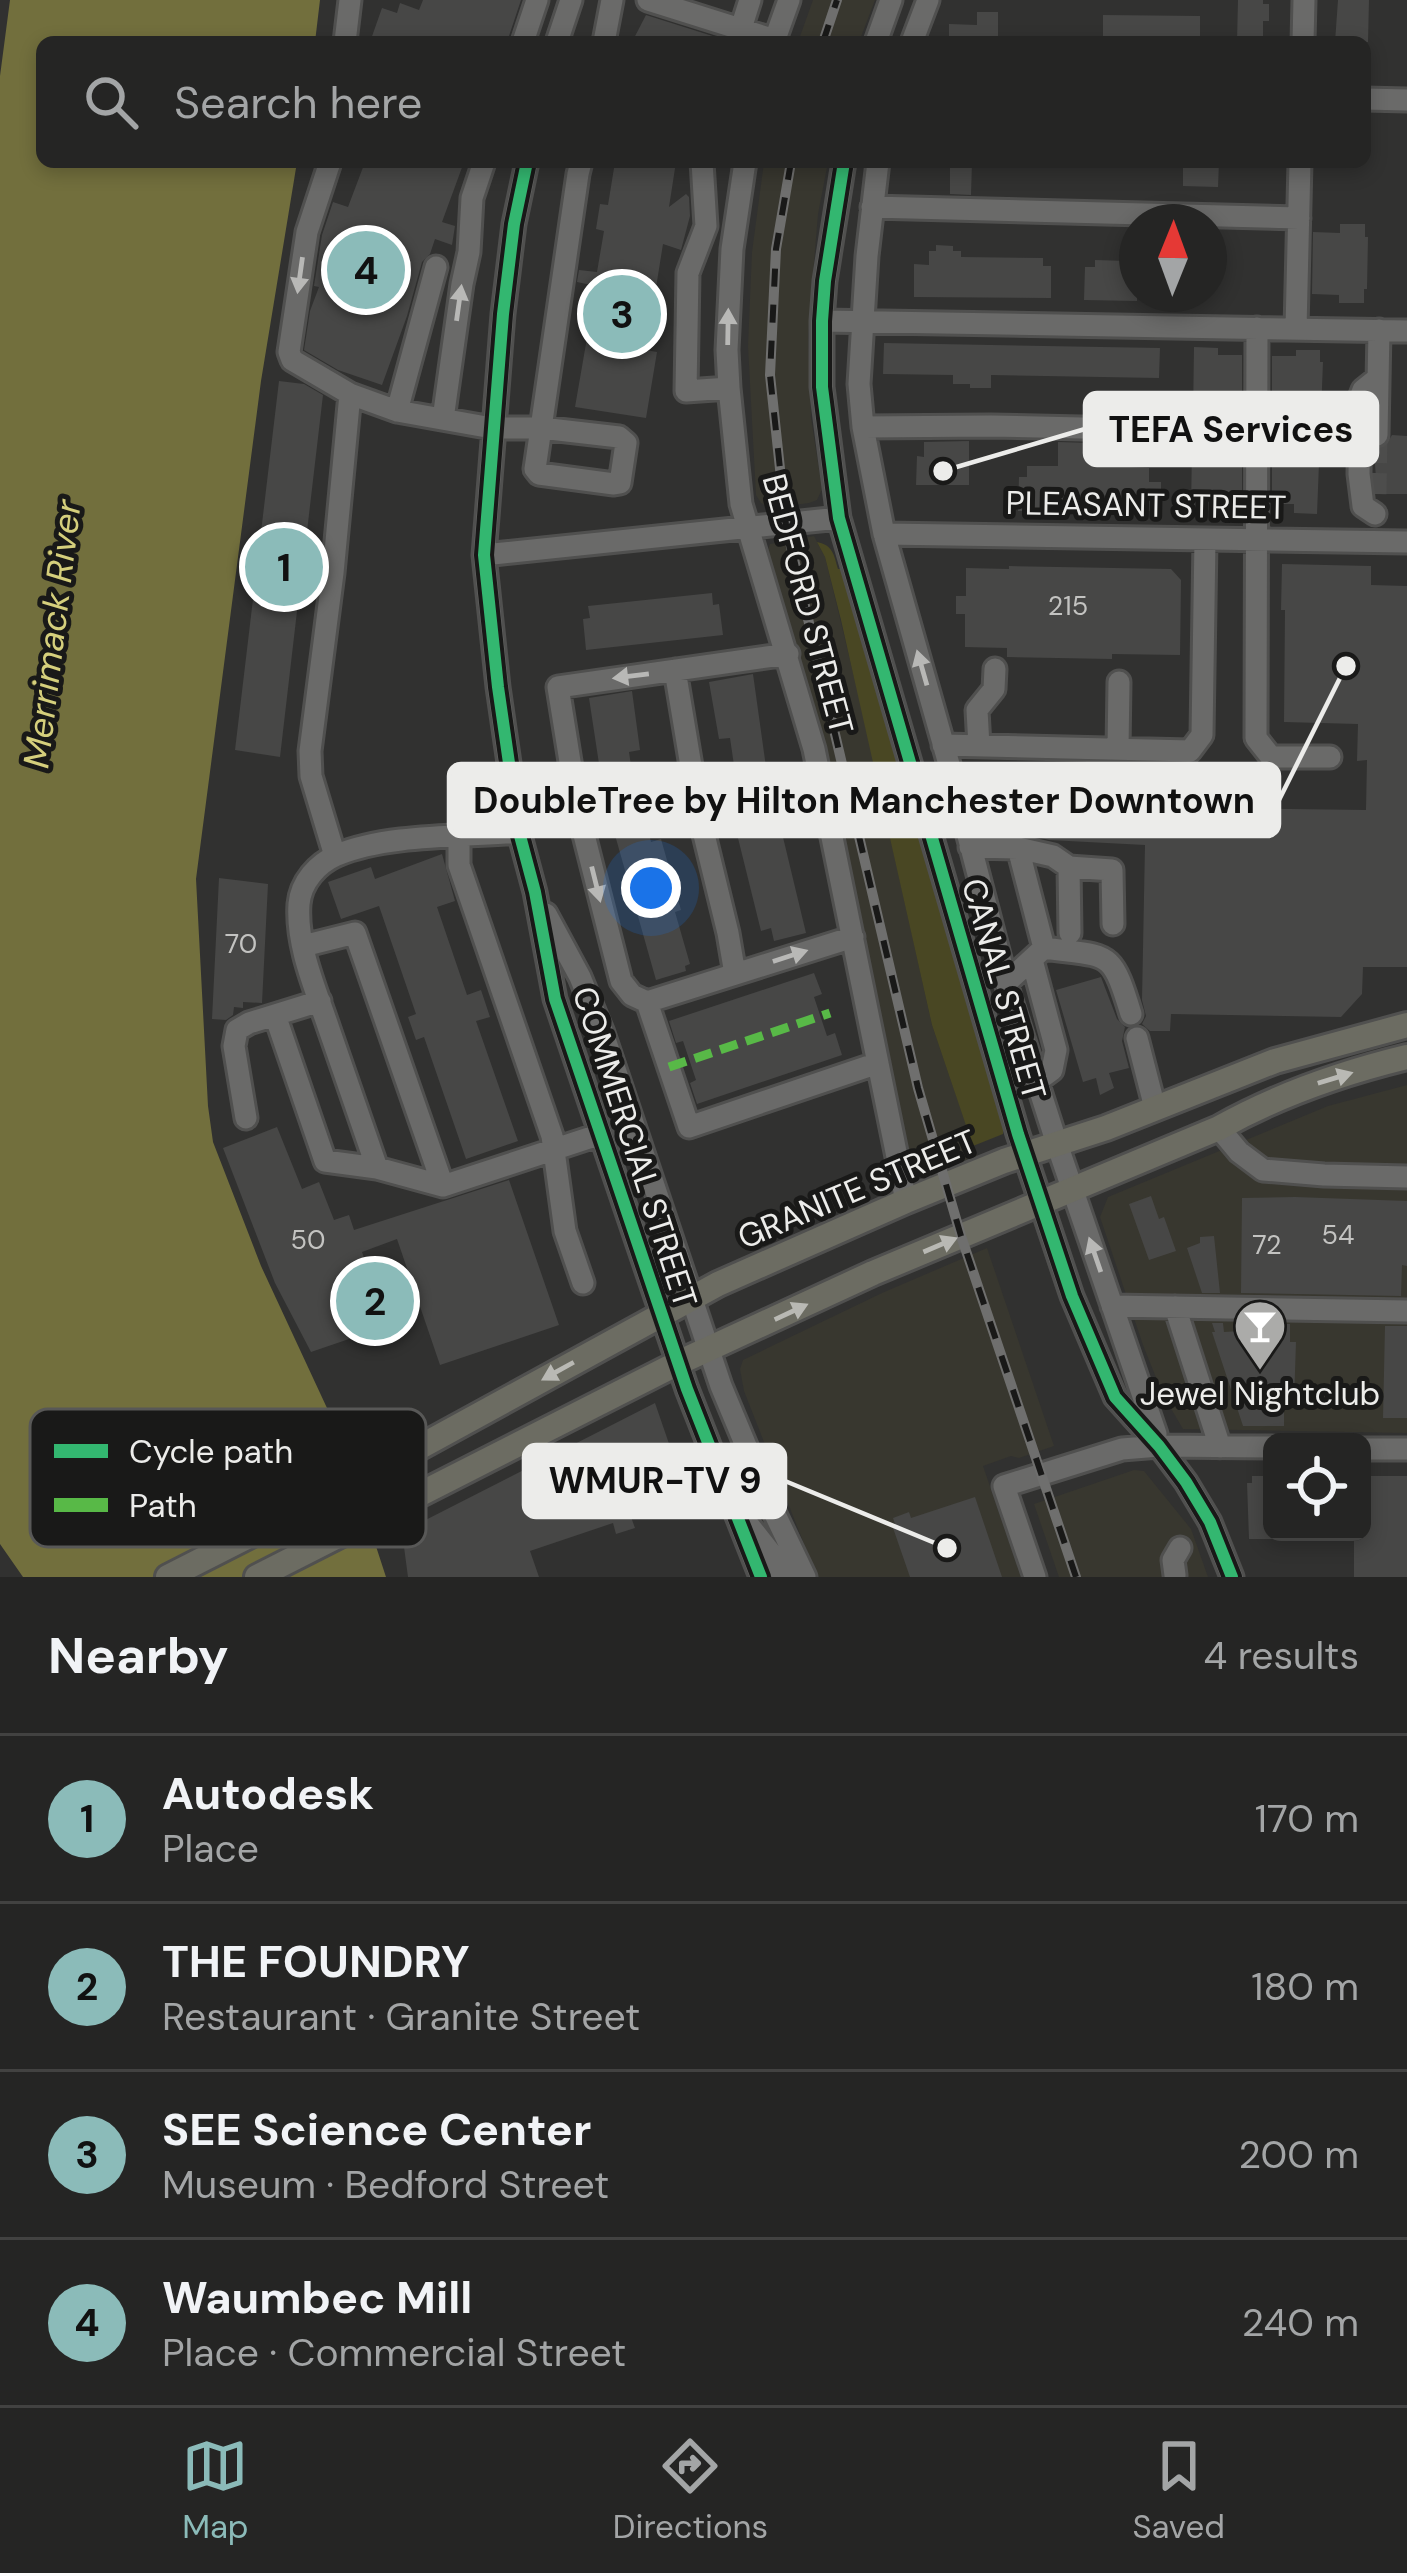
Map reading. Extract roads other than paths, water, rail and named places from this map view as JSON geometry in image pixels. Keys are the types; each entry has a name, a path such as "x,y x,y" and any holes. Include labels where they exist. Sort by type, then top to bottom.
{"main road":[{"name":"GRANITE STREET","path":"426,1444 691,1298 906,1201 1307,1050 1407,1024"},
{"path":"426,1490 678,1363 873,1274 1219,1128 1264,1103 1407,1057"},
{"name":"GRANITE STREET","path":"168,1577 227,1547"},
{"path":"257,1577 315,1547"}],"street":[{"path":"346,36 350,0"},
{"path":"525,36 537,0"},
{"path":"559,36 571,0"},
{"path":"605,36 612,0"},
{"path":"648,0 739,35 750,0"},
{"path":"776,36 789,0"},
{"path":"878,36 891,0"},
{"path":"914,36 928,0"},
{"path":"1303,36 1304,0"},
{"path":"1371,99 1407,100"},
{"path":"328,168 307,232 289,352 292,361 350,394 398,411 492,428 541,428 580,168"},
{"path":"443,419 472,198 482,168"},
{"name":"COMMERCIAL STREET","path":"525,168 492,428 484,555 519,832 554,999 678,1363 761,1577"},
{"path":"703,168 706,226 688,273 686,391 729,388"},
{"name":"BEDFORD STREET","path":"745,168 731,268 729,388 741,504 814,749 906,1201"},
{"name":"CANAL STREET","path":"843,168 822,321 822,387 839,518 1024,1155 1072,1296 1115,1397 1186,1482 1210,1522 1232,1577"},
{"name":"CANAL STREET","path":"877,168 859,384 884,534 1006,983 1159,1446"},
{"path":"1296,329 1300,168"},
{"path":"872,207 1299,218"},
{"path":"470,240 511,250"},
{"path":"398,411 436,267"},
{"path":"822,321 1407,331"},
{"path":"1257,328 1256,738 1271,757 1330,757"},
{"path":"1377,435 1378,331"},
{"path":"1375,542 1376,504 1363,506 1358,473 1360,398 1378,379"},
{"path":"335,856 310,776 310,751 350,394"},
{"path":"863,427 1257,432"},
{"path":"484,555 839,518"},
{"name":"PLEASANT STREET","path":"884,534 1407,542"},
{"path":"944,745 1190,751 1202,736 1204,539"},
{"path":"788,654 558,686 578,811 621,981 632,995 647,1002 853,937"},
{"path":"979,746 977,710 994,689 995,669"},
{"path":"675,670 699,814 735,974"},
{"path":"1118,749 1119,682"},
{"path":"377,1168 304,946 302,890 320,865 335,856 386,842 519,832"},
{"path":"459,837 459,865 552,1136 565,1231 584,1283"},
{"path":"970,847 1018,848 1053,856 1069,867 1112,870 1113,924"},
{"path":"1018,848 1056,1050 1052,1070 1037,1081"},
{"path":"1069,867 1070,933"},
{"name":"COMMERCIAL STREET","path":"535,892 580,977 603,1033 708,1349 746,1448 805,1577"},
{"path":"304,946 355,933 443,1186"},
{"path":"1006,983 1038,954 1100,956 1118,969 1131,1015"},
{"path":"247,1118 233,1046 237,1030 320,1001"},
{"path":"647,1002 689,1127 878,1063"},
{"path":"275,1015 326,1161 377,1168 443,1186 601,1134"},
{"path":"1136,1038 1154,1108"},
{"path":"1219,1128 1263,1170 1407,1177"},
{"path":"1112,1306 1407,1311"},
{"path":"1175,1307 1220,1447"},
{"path":"1035,1577 1004,1486 1122,1449 1263,1448"},
{"path":"1371,1448 1407,1449"},
{"path":"732,1504 784,1577"},
{"path":"1174,1575 1173,1560 1180,1548"}],"water":[{"name":"Merrimack River","path":"10,0 320,0 316,36 36,36 36,168 296,168 261,381 196,879 213,1142 261,1266 327,1409 30,1409 30,1547 376,1547 386,1577 23,1577 0,1544 0,76"}],"tunnel":[{"path":"1376,494 1377,435"}],"railway":[{"path":"825,36 837,0"},
{"path":"790,168 776,249 770,375 786,525 918,1088 961,1236 1076,1577"}],"place":[{"name":"Waumbec Mill","path":"366,270"},
{"name":"SEE Science Center","path":"622,314"},
{"name":"TEFA Services","path":"943,471"},
{"name":"Autodesk","path":"284,567"},
{"name":"DoubleTree by Hilton Manchester Downtown","path":"1346,666"},
{"name":"THE FOUNDRY","path":"375,1301"},
{"name":"Jewel Nightclub","path":"1260,1372"},
{"name":"WMUR-TV 9","path":"947,1548"}]}
